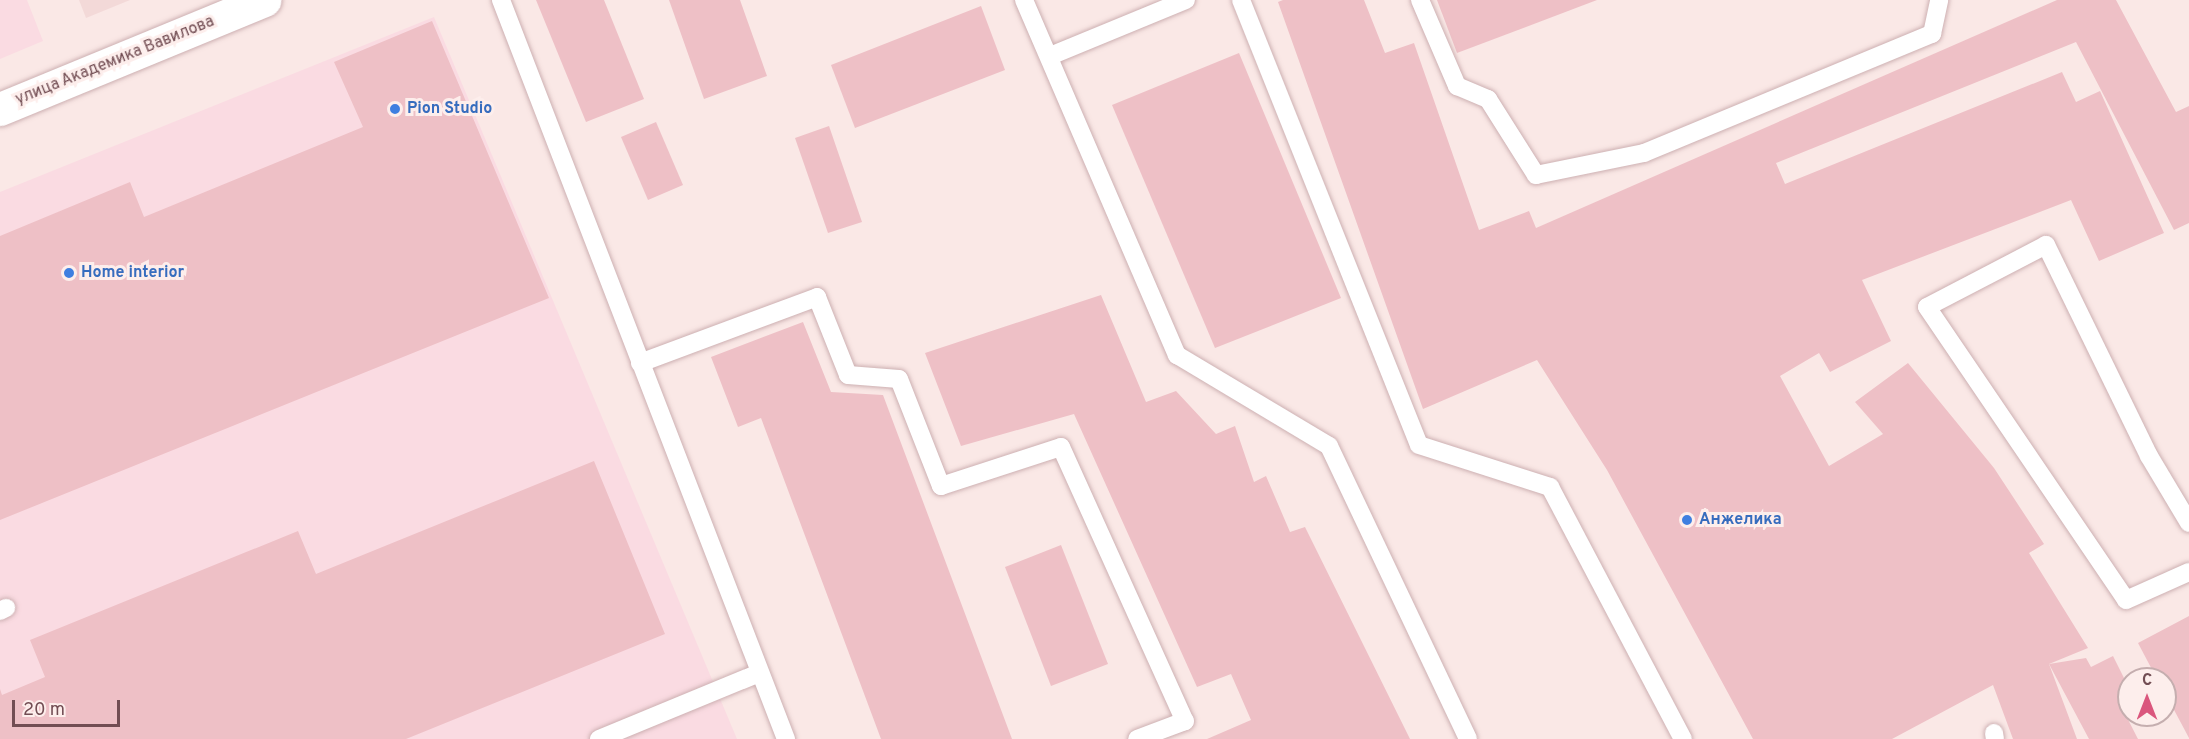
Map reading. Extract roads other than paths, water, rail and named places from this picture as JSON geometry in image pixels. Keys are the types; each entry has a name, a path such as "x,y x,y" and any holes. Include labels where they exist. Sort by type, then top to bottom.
{"street":[{"name":"улица Академика Вавилова","path":"0,109 264,0"}],"lane":[{"path":"501,0 759,674 786,739"},
{"path":"1024,0 1177,355 1329,446 1468,739"},
{"path":"1050,56 1186,0"},
{"path":"1241,0 1419,445 1550,487 1683,739"},
{"path":"1420,0 1457,86 1488,99 1536,175 1644,153 1932,34 1939,0"},
{"path":"2189,523 2149,456 2046,245 1927,307 2126,600 2189,572"},
{"path":"640,363 817,297 848,375 899,379 941,486 1061,447 1185,720 1137,739"},
{"path":"599,739 759,674"}],"place":[{"name":"Pion Studio","path":"395,109"},
{"name":"Home interior","path":"69,273"},
{"name":"Анжелика","path":"1687,520"}]}
